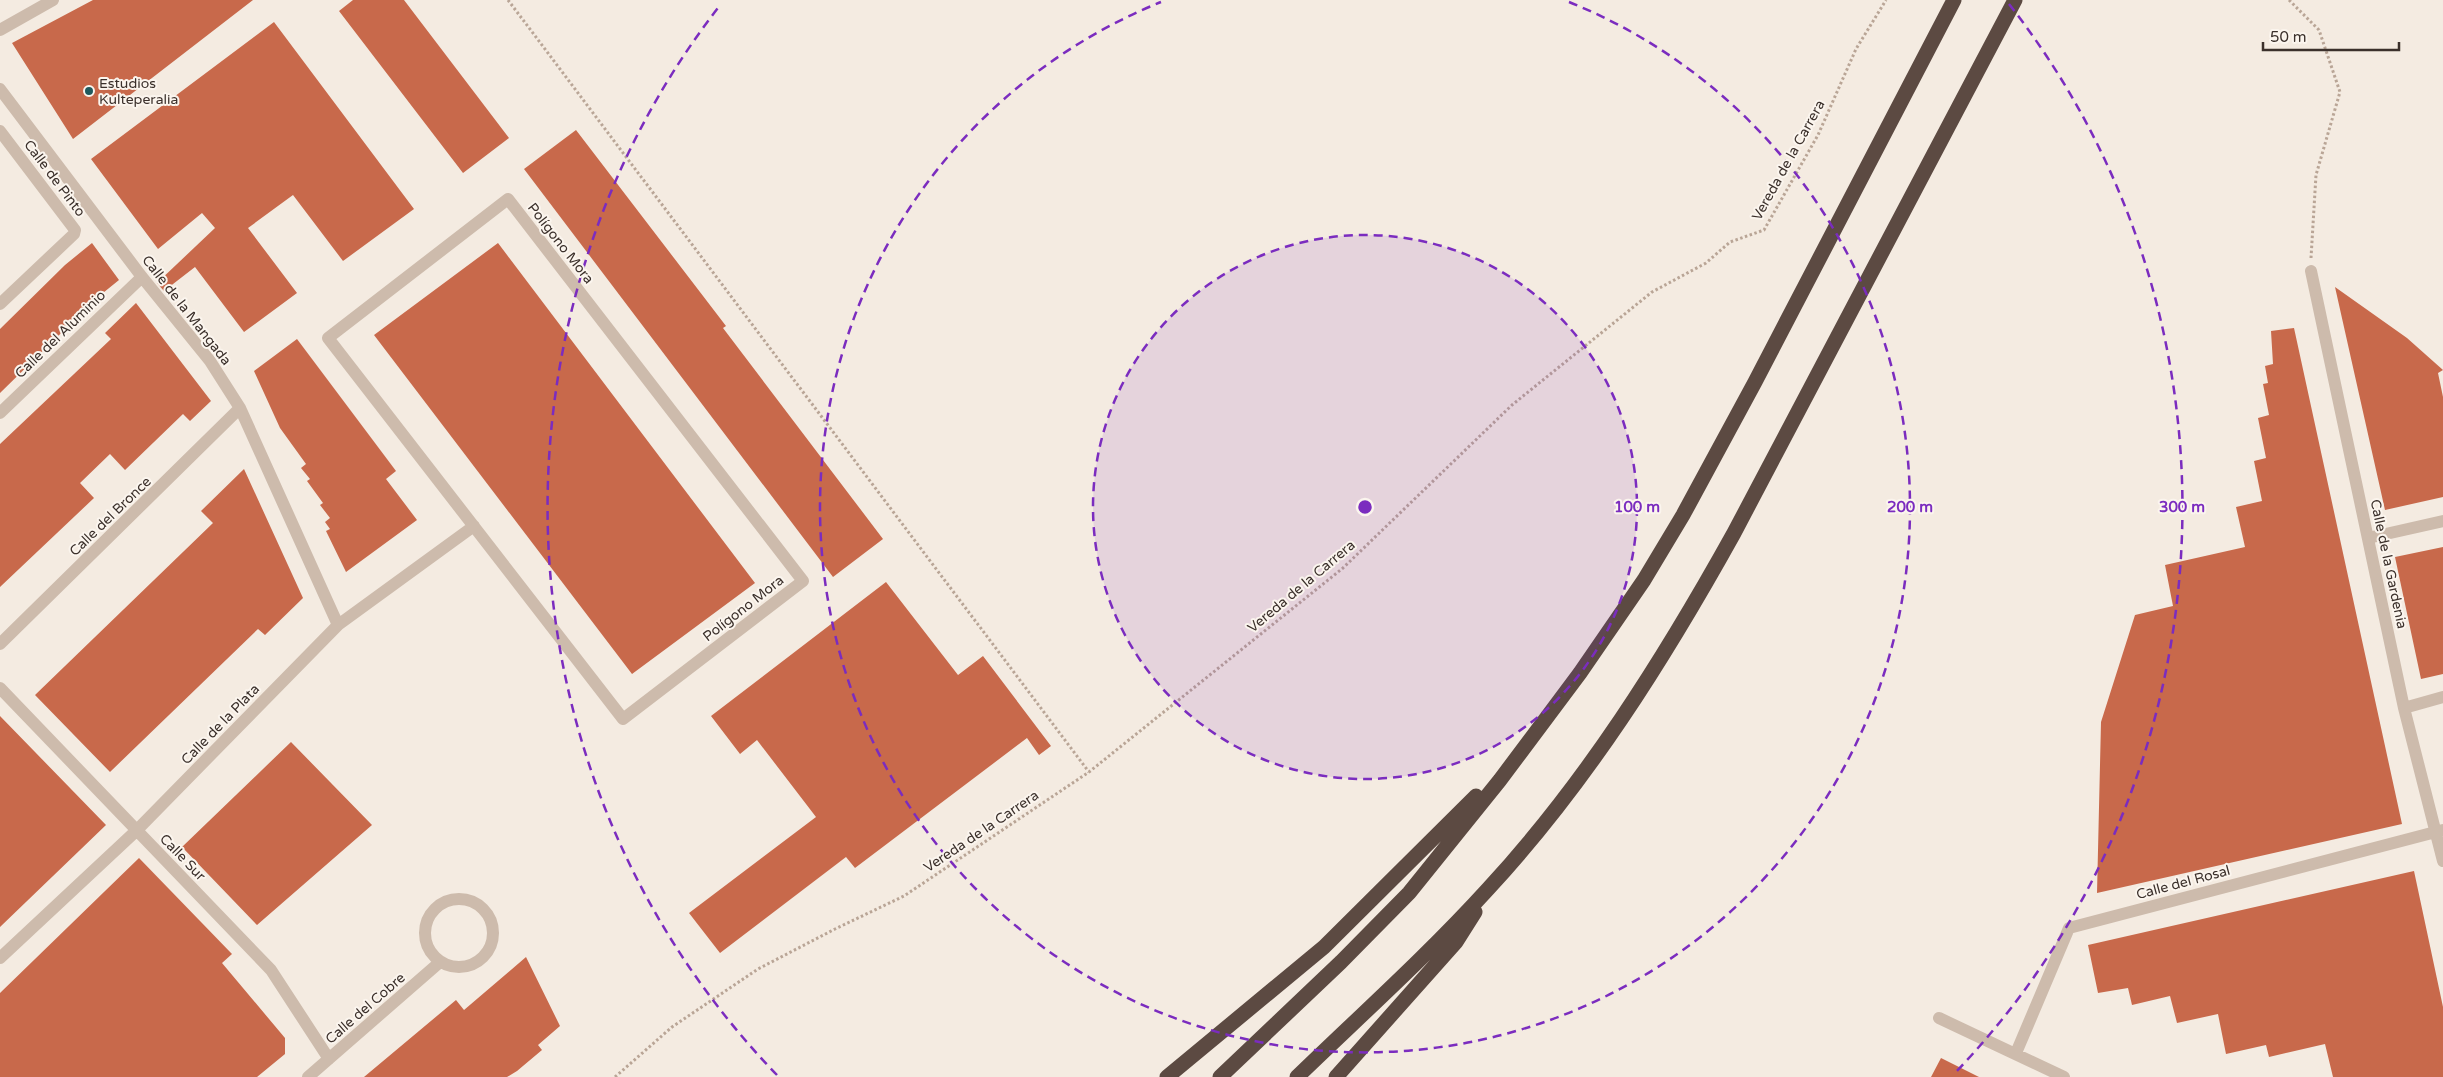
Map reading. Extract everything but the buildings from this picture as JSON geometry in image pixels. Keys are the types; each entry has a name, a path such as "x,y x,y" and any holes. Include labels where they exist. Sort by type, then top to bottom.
{"highway":[{"path":"1220,1077 1341,962 1409,893 1500,780 1586,665 1644,580 1684,515 1954,0"},
{"path":"1297,1077 1433,946 1489,889 1558,805 1628,710 1691,610 2015,0"},
{"path":"1167,1077 1324,946 1481,791 1500,780"},
{"path":"1336,1077 1456,942 1489,889"}],"street":[{"path":"0,30 53,0"},
{"name":"Calle de la Mangada","path":"0,89 142,277 210,361 240,408 338,625"},
{"name":"Calle de Pinto","path":"0,132 75,230 74,234 0,304"},
{"name":"Polígono Mora","path":"508,200 803,581 623,719 474,526 328,338 508,200"},
{"name":"Calle de la Gardenia","path":"2311,271 2404,708 2440,830 2443,861"},
{"name":"Calle del Aluminio","path":"0,413 142,277"},
{"name":"Calle del Bronce","path":"0,644 240,408"},
{"path":"2368,538 2443,521"},
{"name":"Calle de la Plata","path":"0,958 136,831 338,625 474,526"},
{"name":"Calle Sur","path":"0,688 272,970 329,1059"},
{"path":"2404,708 2443,697"},
{"name":"Calle del Rosal","path":"2016,1052 2069,928 2440,830"},
{"path":"463,899 477,904 488,915 493,930 491,945 483,958 470,966 455,967 440,962 429,951 424,936 426,921 435,908 448,900 463,899"},
{"name":"Calle del Cobre","path":"308,1077 440,962"},
{"path":"1939,1018 2016,1052 2064,1077"}],"path":[{"path":"508,0 1089,772"},
{"name":"Vereda de la Carrera","path":"615,1077 672,1026 758,969 904,896 1089,772 1343,568 1512,405 1652,292 1706,263 1730,242 1764,230 1818,135 1856,49 1886,0"},
{"path":"2289,0 2318,30 2340,92 2316,175 2311,271"}],"place":[{"name":"Estudios Kulteperalia","path":"89,91"}]}
